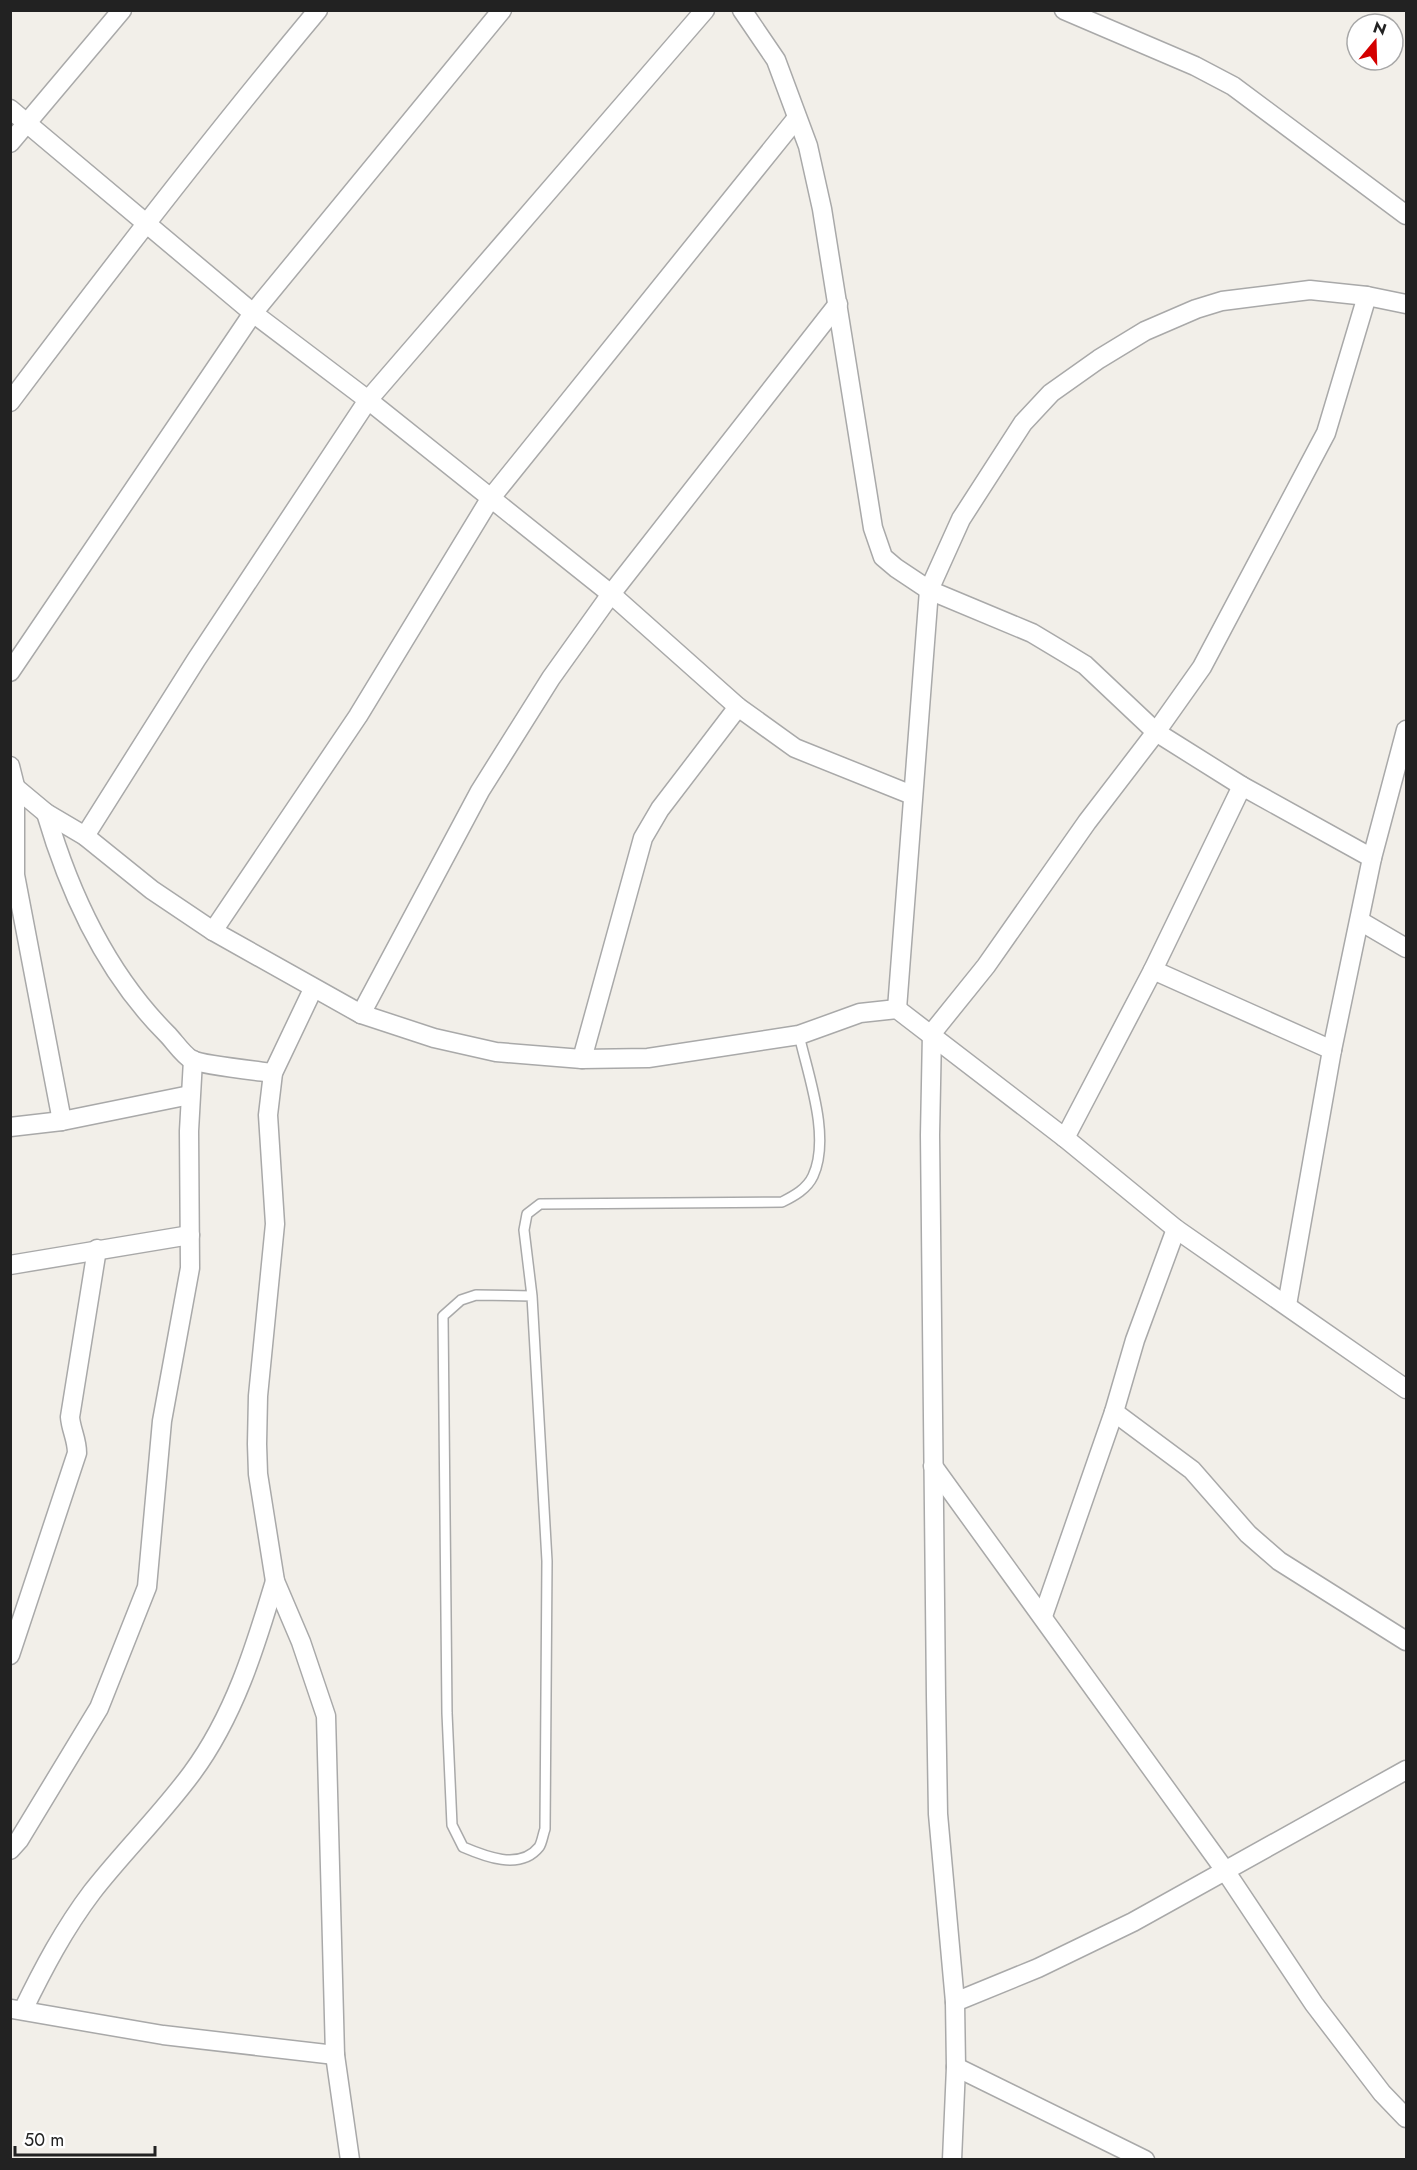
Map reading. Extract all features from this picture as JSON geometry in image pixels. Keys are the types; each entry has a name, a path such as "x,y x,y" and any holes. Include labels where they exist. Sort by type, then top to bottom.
{"street":[{"path":"10,143 26,121 122,10"},
{"path":"10,402 145,222 224,122 318,10"},
{"path":"10,672 253,313 502,10"},
{"path":"85,836 196,660 369,400 705,10"},
{"path":"742,10 776,60 796,119 808,146 822,209 877,545 883,557 929,590 1032,633 1085,665 1156,732 1242,786 1372,858"},
{"path":"1064,10 1195,66 1233,86 1407,215"},
{"path":"10,109 253,313 369,400 611,594 738,707 795,748 912,795"},
{"path":"213,931 358,716 490,499 796,119"},
{"path":"897,1009 929,590 961,519 1023,423 1051,393 1099,359 1145,332 1196,309 1222,302 1310,290 1367,296 1407,304"},
{"path":"952,2160 956,2067 955,2002 938,1814 930,1135 932,1034 986,966 1087,822 1202,667 1326,433 1367,296"},
{"path":"361,1014 480,791 550,678 611,594 838,304"},
{"path":"582,1059 643,838 660,808 738,707"},
{"path":"1287,1305 1332,1050 1372,858 1407,730"},
{"path":"10,766 13,785 15,875 62,1121"},
{"path":"13,785 46,813 85,836 152,890 213,931 361,1014 434,1038 496,1052 582,1059 648,1058 799,1035 860,1013 897,1009 1065,1138 1176,1229 1407,1389"},
{"path":"1065,1138 1153,970 1242,786"},
{"path":"46,813 67,878 104,954 140,1007 193,1060 273,1073"},
{"path":"1359,921 1407,948"},
{"path":"1153,970 1332,1050"},
{"path":"313,989 273,1073 268,1115 275,1224 258,1396 257,1444 258,1474 275,1581 297,1632 326,1716 335,2055 350,2160"},
{"path":"10,1850 19,1840 99,1707 145,1593 162,1421 188,1287 190,1095 193,1060"},
{"path":"10,1127 62,1121 190,1095"},
{"path":"1043,1616 1114,1412 1135,1340 1176,1229"},
{"path":"10,1265 190,1235"},
{"path":"10,1655 76,1453 77,1440 71,1430 69,1417 97,1249"},
{"path":"1114,1412 1192,1470 1248,1534 1280,1561 1407,1641"},
{"path":"933,1466 1224,1869 1314,2004 1382,2093 1407,2118"},
{"path":"275,1581 247,1672 220,1726 193,1772 79,1910 16,2010 163,2035 335,2055"},
{"path":"955,2002 1038,1968 1133,1922 1224,1869 1407,1770"},
{"path":"956,2067 1145,2160"}],"lane":[{"path":"532,1296 476,1295 461,1300 443,1316 447,1713 452,1825 463,1847 494,1860 524,1858 539,1847 545,1829 547,1561 532,1296 524,1230 526,1214 540,1204 782,1202 800,1193 813,1177 819,1155 820,1133 799,1035"}]}
